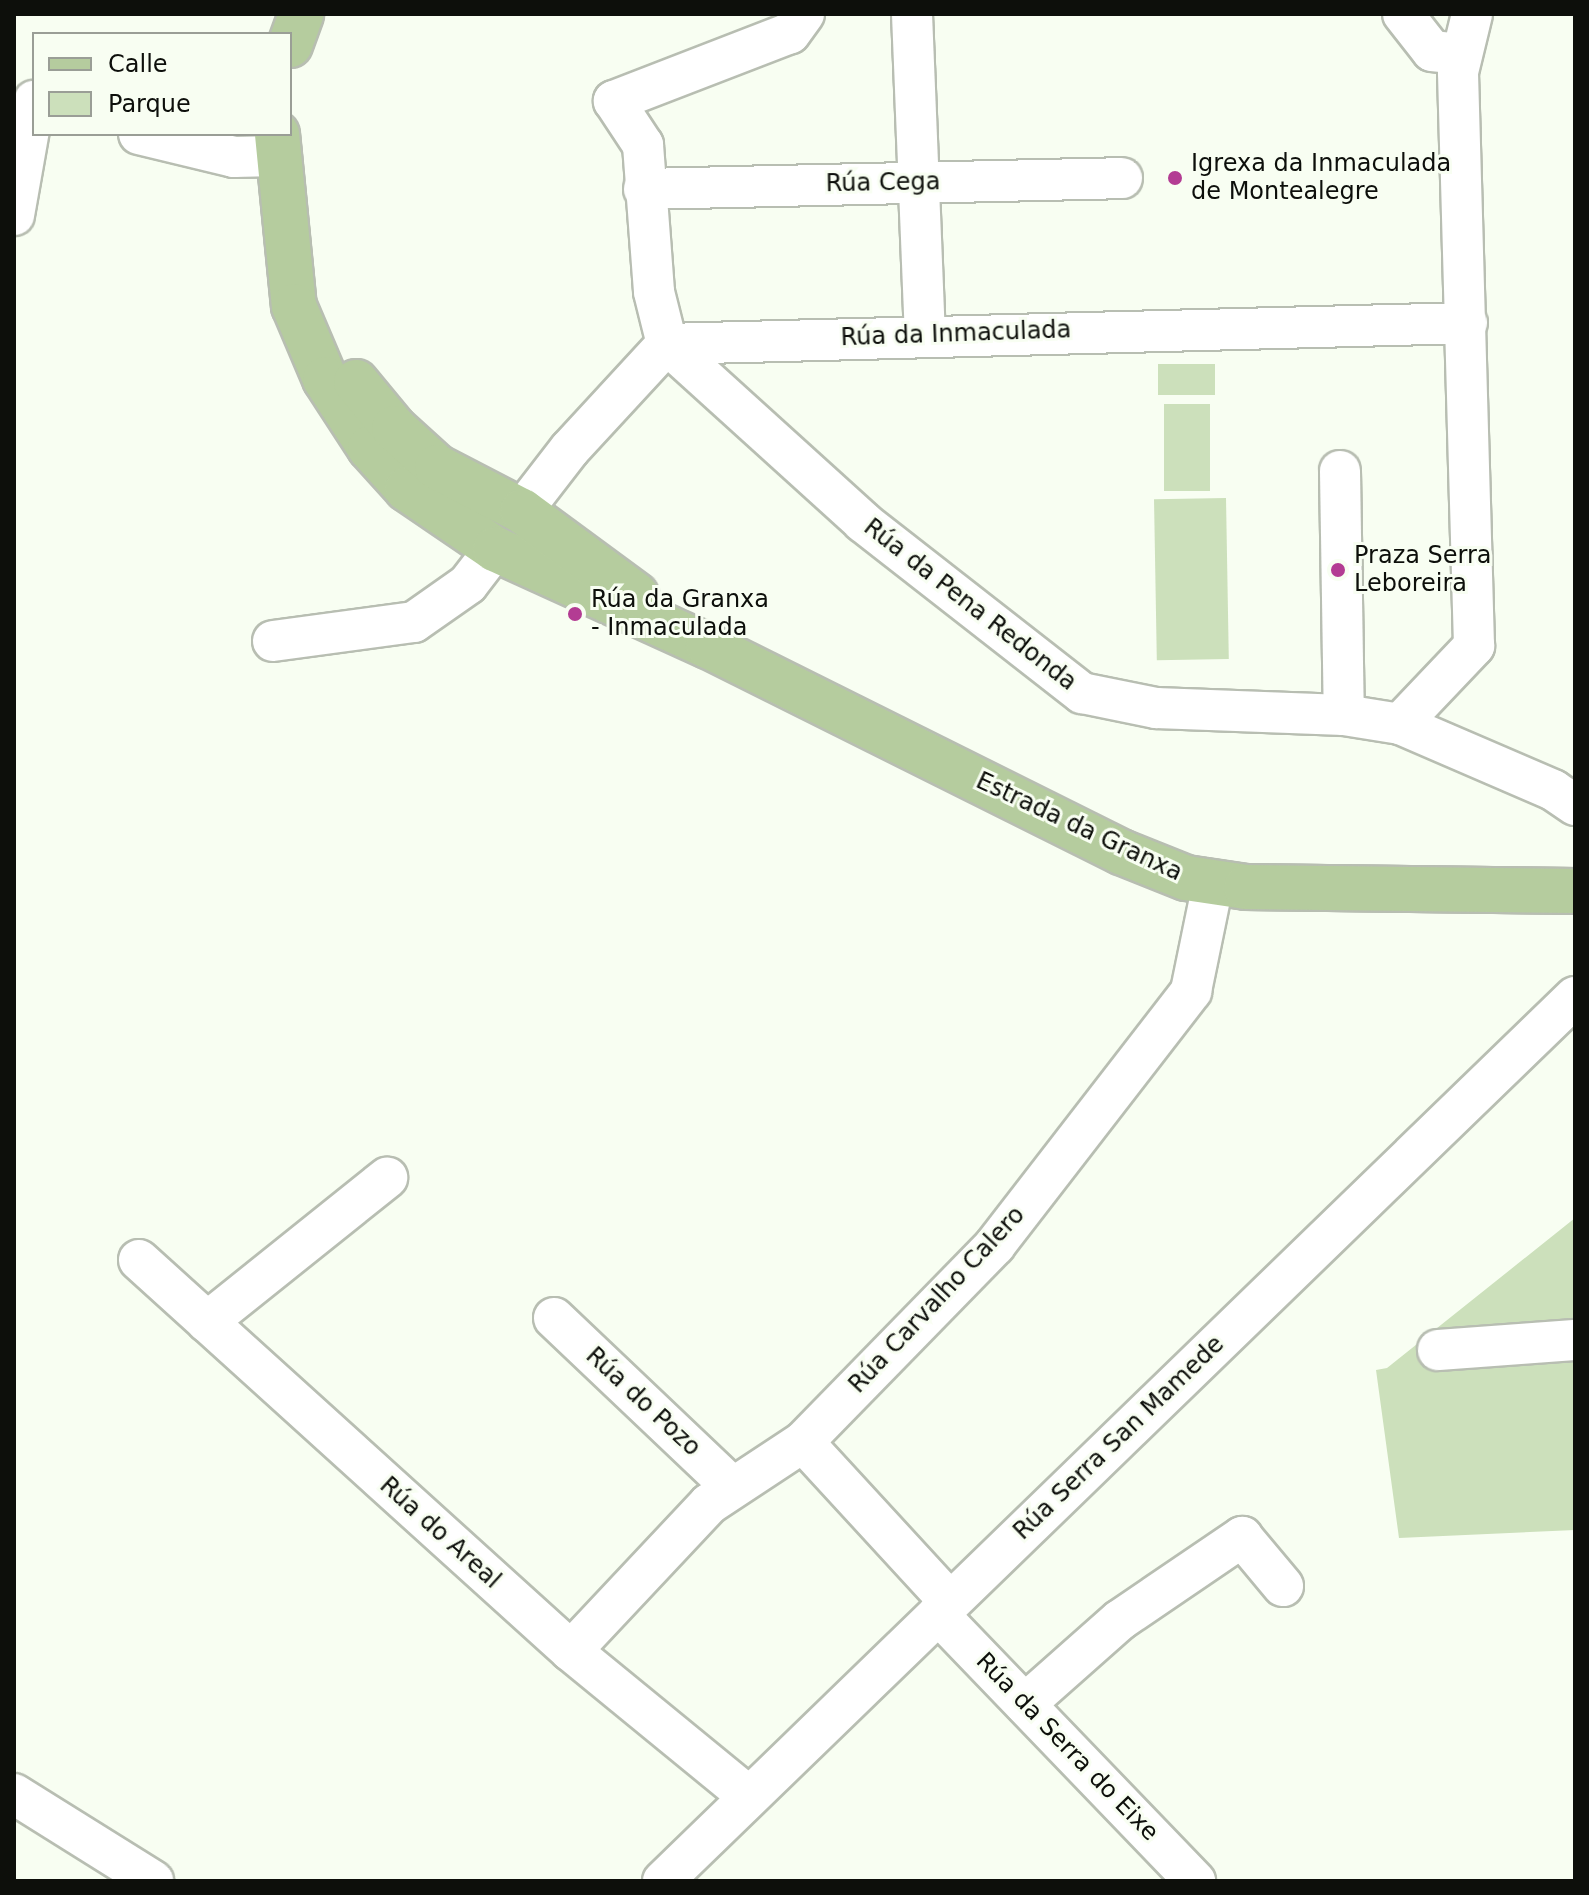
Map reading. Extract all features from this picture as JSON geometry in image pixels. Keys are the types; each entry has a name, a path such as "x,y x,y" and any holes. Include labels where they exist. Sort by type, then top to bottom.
{"main road":[{"path":"292,39 301,14"},
{"name":"Estrada da Granxa","path":"276,145 294,306 307,343 370,448 427,506 495,548 708,646 1121,852 1213,884 1575,891"},
{"name":"Estrada da Granxa","path":"290,270 336,352 394,428 437,467 521,512 708,646"},
{"path":"495,548 484,529 488,516 500,507 521,512"}],"street":[{"path":"521,512 570,449 667,344 654,292 643,145 614,101 790,33 804,14"},
{"path":"912,14 925,334"},
{"path":"1403,14 1432,51 1460,63"},
{"path":"1400,724 1474,646 1460,63 1472,14"},
{"path":"14,215 32,112"},
{"path":"147,136 234,157 276,145"},
{"name":"Rúa Cega","path":"644,189 1122,178"},
{"name":"Rúa da Inmaculada","path":"667,344 925,334 1467,323"},
{"name":"Rúa da Pena Redonda","path":"667,344 863,522 1082,693 1156,708 1344,715 1400,724 1553,790 1575,805"},
{"path":"1340,471 1344,715"},
{"path":"273,641 414,622 468,584 495,548"},
{"name":"Rúa Carvalho Calero","path":"571,1651 709,1504 803,1442 995,1245 1191,991 1213,884"},
{"name":"Rúa Serra San Mamede","path":"663,1881 1575,997"},
{"path":"207,1322 387,1178"},
{"name":"Rúa do Areal","path":"139,1260 571,1651 748,1796"},
{"name":"Rúa do Pozo","path":"554,1318 732,1487"},
{"path":"1438,1350 1575,1340"},
{"name":"Rúa da Serra do Eixe","path":"803,1442 1025,1704 1195,1881"},
{"path":"1025,1704 1120,1620 1242,1537 1283,1586"},
{"path":"14,1794 153,1881"}],"green space":[{"path":"1158,364 1215,364 1215,395 1158,395"},
{"path":"1164,404 1210,404 1210,491 1164,491"},
{"path":"1226,498 1229,659 1157,660 1154,499"},
{"path":"1575,1218 1575,1530 1399,1538 1376,1370 1387,1368"}],"place":[{"name":"Igrexa da Inmaculada de Montealegre","path":"1175,178"},
{"name":"Praza Serra Leboreira","path":"1338,570"},
{"name":"Rúa da Granxa - Inmaculada","path":"575,614"}]}
